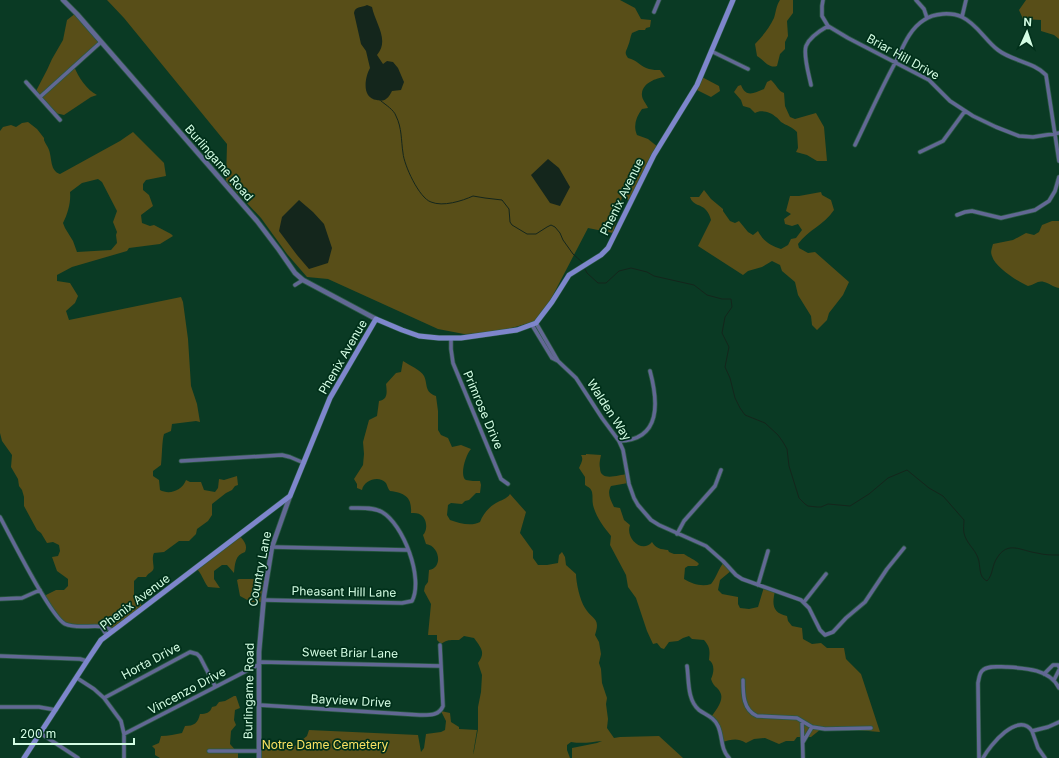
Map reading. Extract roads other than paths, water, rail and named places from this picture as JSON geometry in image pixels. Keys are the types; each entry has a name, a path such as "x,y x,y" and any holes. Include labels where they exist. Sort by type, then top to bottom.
{"main road":[{"name":"Phenix Avenue","path":"24,758 97,646 107,636 290,496 330,398 376,319 419,336 462,338 517,330 534,324 551,304 567,278 601,255 608,248 654,155 697,85 733,0"}],"street":[{"name":"Burlingame Road","path":"63,0 257,221 294,273 304,280 376,319"},
{"path":"654,12 659,0"},
{"path":"812,84 806,60 806,45 812,38 828,26 822,16 823,0"},
{"path":"916,0 924,9 927,18"},
{"path":"962,17 966,0"},
{"path":"856,145 879,93 905,42 920,23 927,18 946,14 962,17 976,27 999,51 1015,60 1037,68 1046,75 1057,134 1059,161"},
{"name":"Briar Hill Drive","path":"828,26 895,64 932,82 950,101 996,127 1019,136 1033,137 1057,134"},
{"path":"40,97 101,42"},
{"path":"711,51 748,69"},
{"path":"26,82 60,120"},
{"path":"920,152 941,142 966,111"},
{"path":"957,215 972,211 1001,218 1035,210 1049,201 1055,191 1059,177"},
{"path":"295,285 304,280"},
{"name":"Walden Way","path":"534,324 558,361 576,378 619,441 629,484 635,501 653,522 703,544 742,579 798,598 804,602"},
{"name":"Primrose Drive","path":"451,338 452,363 501,479 508,484"},
{"path":"619,441 635,439 642,436 653,419 655,412 655,398 650,371"},
{"path":"181,461 282,456 290,457 304,463"},
{"path":"678,534 684,521 715,486 721,470"},
{"name":"Country Lane","path":"261,625 272,547 290,496"},
{"name":"Pheasant Hill Lane","path":"264,600 402,603 412,601 415,586 414,567 399,529 386,515 375,509 351,508"},
{"path":"0,518 55,614 64,623 77,626 101,626 113,632"},
{"path":"272,547 407,550"},
{"path":"826,574 804,602 809,608 820,630 824,634 833,632 846,618 865,602 887,569 904,548"},
{"path":"758,585 768,551"},
{"path":"0,599 22,598 40,590"},
{"name":"Burlingame Road","path":"258,758 258,663 261,625"},
{"path":"101,626 107,636"},
{"path":"440,645 441,666"},
{"name":"Horta Drive","path":"104,698 190,652 197,654 200,658 215,686"},
{"path":"0,656 80,659 87,661"},
{"name":"Sweet Briar Lane","path":"258,663 441,666"},
{"name":"Vincenzo Drive","path":"124,734 172,710 258,663"},
{"path":"1044,674 1053,665 1058,665 1059,668 1054,680"},
{"name":"Bayview Drive","path":"258,705 420,715 434,714 440,711 443,706 441,666"},
{"path":"688,666 693,704 710,716 717,725 723,749 729,758"},
{"path":"979,758 978,683 981,672 986,668 1026,668 1044,674 1054,680 1059,688"},
{"path":"77,678 94,689 104,698 121,722 124,734 124,758"},
{"path":"743,680 745,703 752,714 761,717 797,718 812,727 825,729 871,728"},
{"path":"0,707 39,707 56,710"},
{"path":"802,721 803,758"},
{"path":"1032,731 1048,727 1059,722"},
{"path":"983,758 1006,730 1022,726 1027,726 1032,731 1038,748 1045,758"},
{"path":"803,742 812,727"},
{"path":"40,733 76,757"},
{"path":"209,751 258,751"}],"waterway":[{"path":"381,101 395,114 401,134 406,165 417,188 426,199 431,202 441,204 447,204 473,196 502,200 509,209 510,222 512,225 527,234 536,234 551,225 555,227 573,254 583,264"},
{"path":"584,267 587,273 598,283 606,283 619,271 631,268 647,272 654,276 694,285 707,295 722,299 731,299 732,307 725,317 722,333 729,347 725,367 730,378 735,398 745,415 765,423 783,442 787,449 789,466 799,498 808,506 821,507 828,504 850,506 869,494 888,478 907,470 929,488 943,496 964,520 965,537 977,555 982,577 987,581 997,558 1006,549 1015,548 1042,554 1059,555"}],"park label":[{"name":"Notre Dame Cemetery","path":"325,745"}]}
